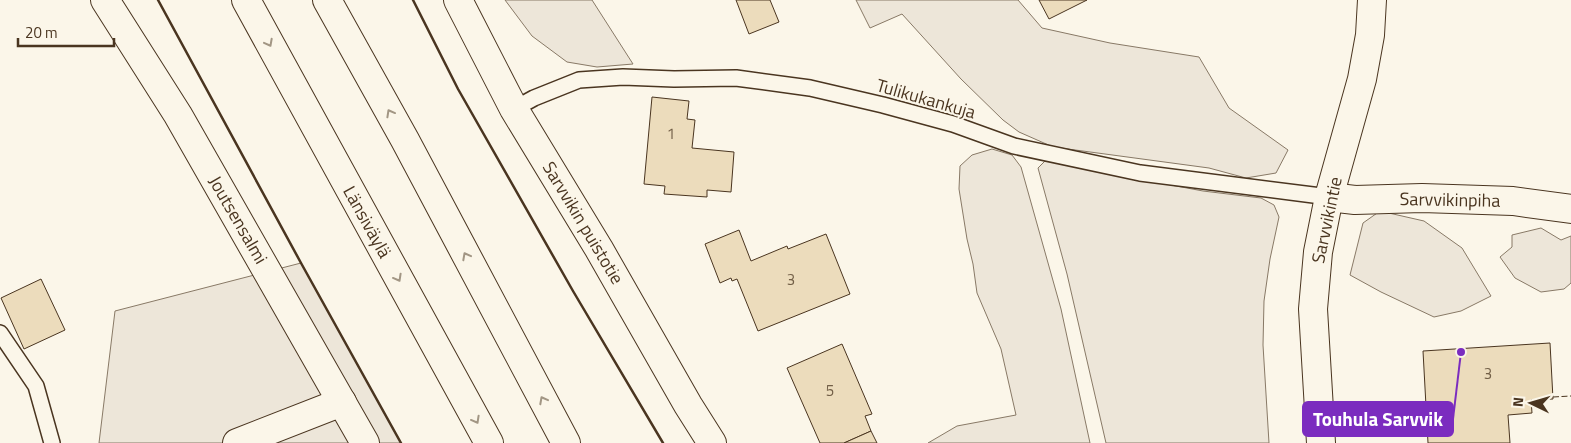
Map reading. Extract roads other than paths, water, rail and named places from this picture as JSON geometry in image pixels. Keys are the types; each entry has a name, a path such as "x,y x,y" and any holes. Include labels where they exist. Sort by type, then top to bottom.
{"main road":[{"name":"Joutsensalmi","path":"104,0 178,115 365,443"},
{"name":"Länsiväylä","path":"246,0 489,443"},
{"path":"327,0 405,140 566,443"},
{"name":"Sarvvikin puistotie","path":"458,0 514,109 599,249 688,405 712,443"},
{"name":"Sarvvikintie","path":"1321,443 1313,309 1318,252 1329,197 1362,79 1370,35 1372,0"},
{"name":"Sarvvikinpiha","path":"1329,197 1355,200 1422,198 1513,201 1571,209"},
{"path":"237,443 342,402"}],"lane":[{"name":"Tulikukankuja","path":"514,109 534,98 579,80 623,77 674,79 736,78 810,88 883,105 953,124 1014,146 1140,173 1329,197"},
{"path":"0,333 36,386 52,443"}],"place":[{"name":"Touhula Sarvvik","path":"1461,352"}]}
